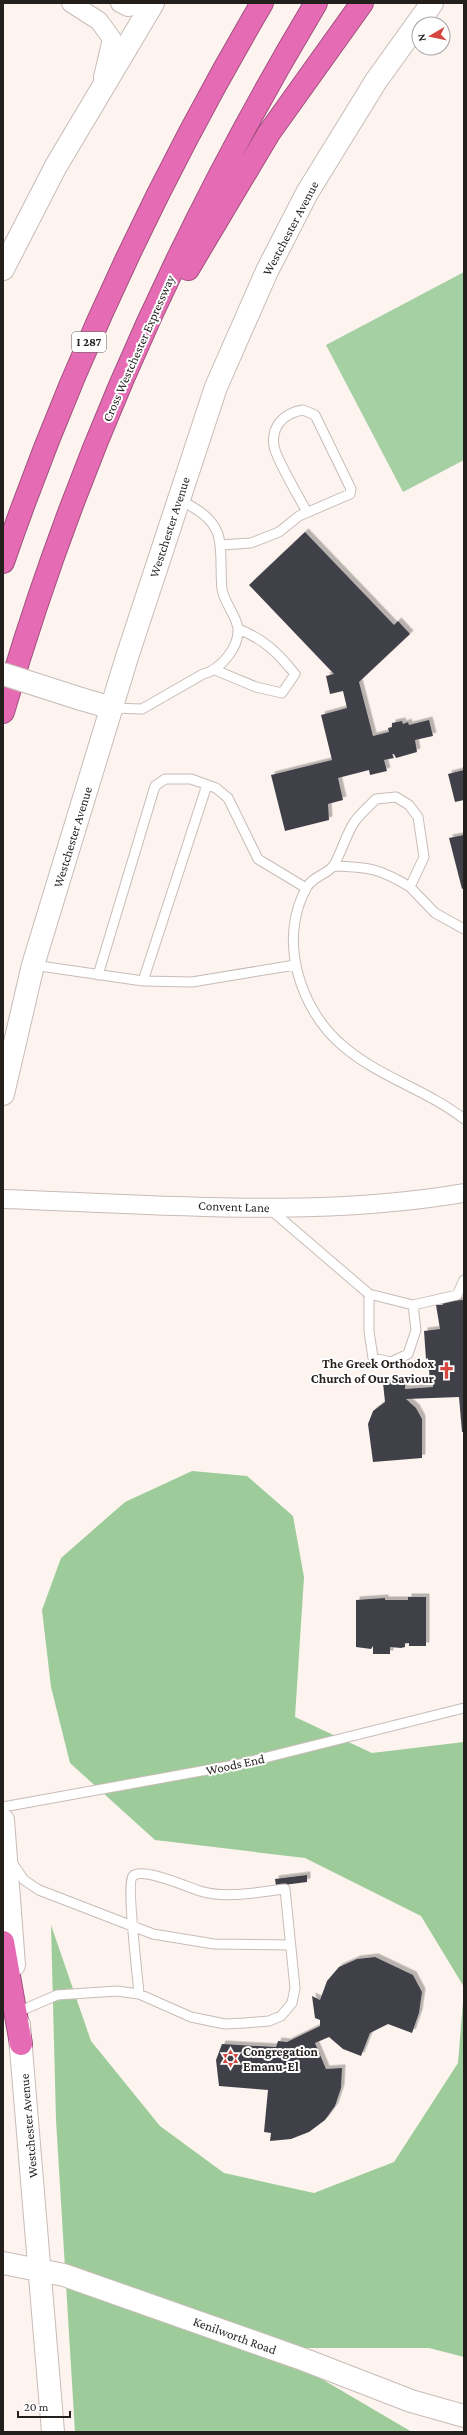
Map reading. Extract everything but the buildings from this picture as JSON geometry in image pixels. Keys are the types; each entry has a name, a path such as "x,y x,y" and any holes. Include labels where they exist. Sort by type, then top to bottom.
{"highway":[{"path":"191,129 248,3"},
{"name":"I 287","path":"3,562 34,476 95,328 138,236 191,129 262,3"},
{"name":"Cross Westchester Expressway","path":"3,712 21,652 72,507 133,358 214,186 259,100 316,3"},
{"path":"133,358 269,133 362,3"},
{"path":"3,1942 21,2044"}],"main road":[{"path":"3,269 56,166 99,90 153,3"},
{"name":"Westchester Avenue","path":"3,1094 33,965 178,498 216,387 267,271 307,194 344,131 376,81 432,3"},
{"path":"3,254 29,218"},
{"path":"3,674 112,708"},
{"name":"Westchester Avenue","path":"3,1820 53,2432"},
{"name":"Kenilworth Road","path":"3,2263 64,2275 305,2360 411,2401 464,2416"}],"street":[{"path":"71,3 99,21 112,39 99,90"},
{"path":"120,3 128,7 142,3"},
{"name":"Convent Lane","path":"3,1199 329,1208 432,1198 464,1193"}],"lane":[{"path":"221,545 251,543 279,532 307,512 350,494 351,489 315,415 303,410 281,420 274,430 274,447 307,512"},
{"path":"112,708 142,709 203,674 215,670 226,661 238,629 222,592 219,561 221,545 217,532 204,514 178,498"},
{"path":"215,670 256,687 282,693 295,674 281,657 257,636 238,629"},
{"path":"98,975 155,786 165,779 191,779 216,788 228,798 258,859 306,888"},
{"path":"143,981 207,784"},
{"path":"410,887 424,856 418,817 409,805 396,797 376,799 355,822 333,866 313,878 306,888 299,905 296,924 294,951 295,965 307,1002 320,1022 342,1046 382,1073 448,1107 464,1119"},
{"path":"333,866 368,867 391,875 410,887 435,913 464,929"},
{"path":"33,965 143,981 192,982 295,965"},
{"path":"268,1207 369,1294 414,1305 457,1295 464,1280"},
{"path":"369,1294 369,1331 373,1358 391,1362 408,1354 416,1330 414,1305"},
{"name":"Woods End","path":"3,1807 240,1764 464,1708"},
{"path":"5,1852 24,1880 39,1890 153,1934 214,1944 290,1945"},
{"path":"18,2012 57,1995 117,1991 139,1994 191,2017 225,2024 269,2021 281,2016 292,2003 295,1988 285,1889 230,1894 202,1892 155,1876 140,1873 134,1875 131,1879 130,1887 139,1994"}],"green space":[{"path":"464,272 464,460 403,492 326,345"},
{"path":"192,1471 247,1476 293,1516 304,1577 295,1717 372,1753 464,1742 464,1987 421,1916 305,1858 155,1840 70,1763 51,1687 42,1610 61,1558 125,1502"},
{"path":"51,1925 91,2041 160,2126 224,2173 314,2193 394,2162 458,2063 464,1990 464,2357 429,2348 269,2348 412,2432 75,2432 56,2120"}],"place":[{"name":"The Greek Orthodox Church of Our Saviour","path":"447,1370"},
{"name":"Congregation Emanu-El","path":"230,2058"}]}
